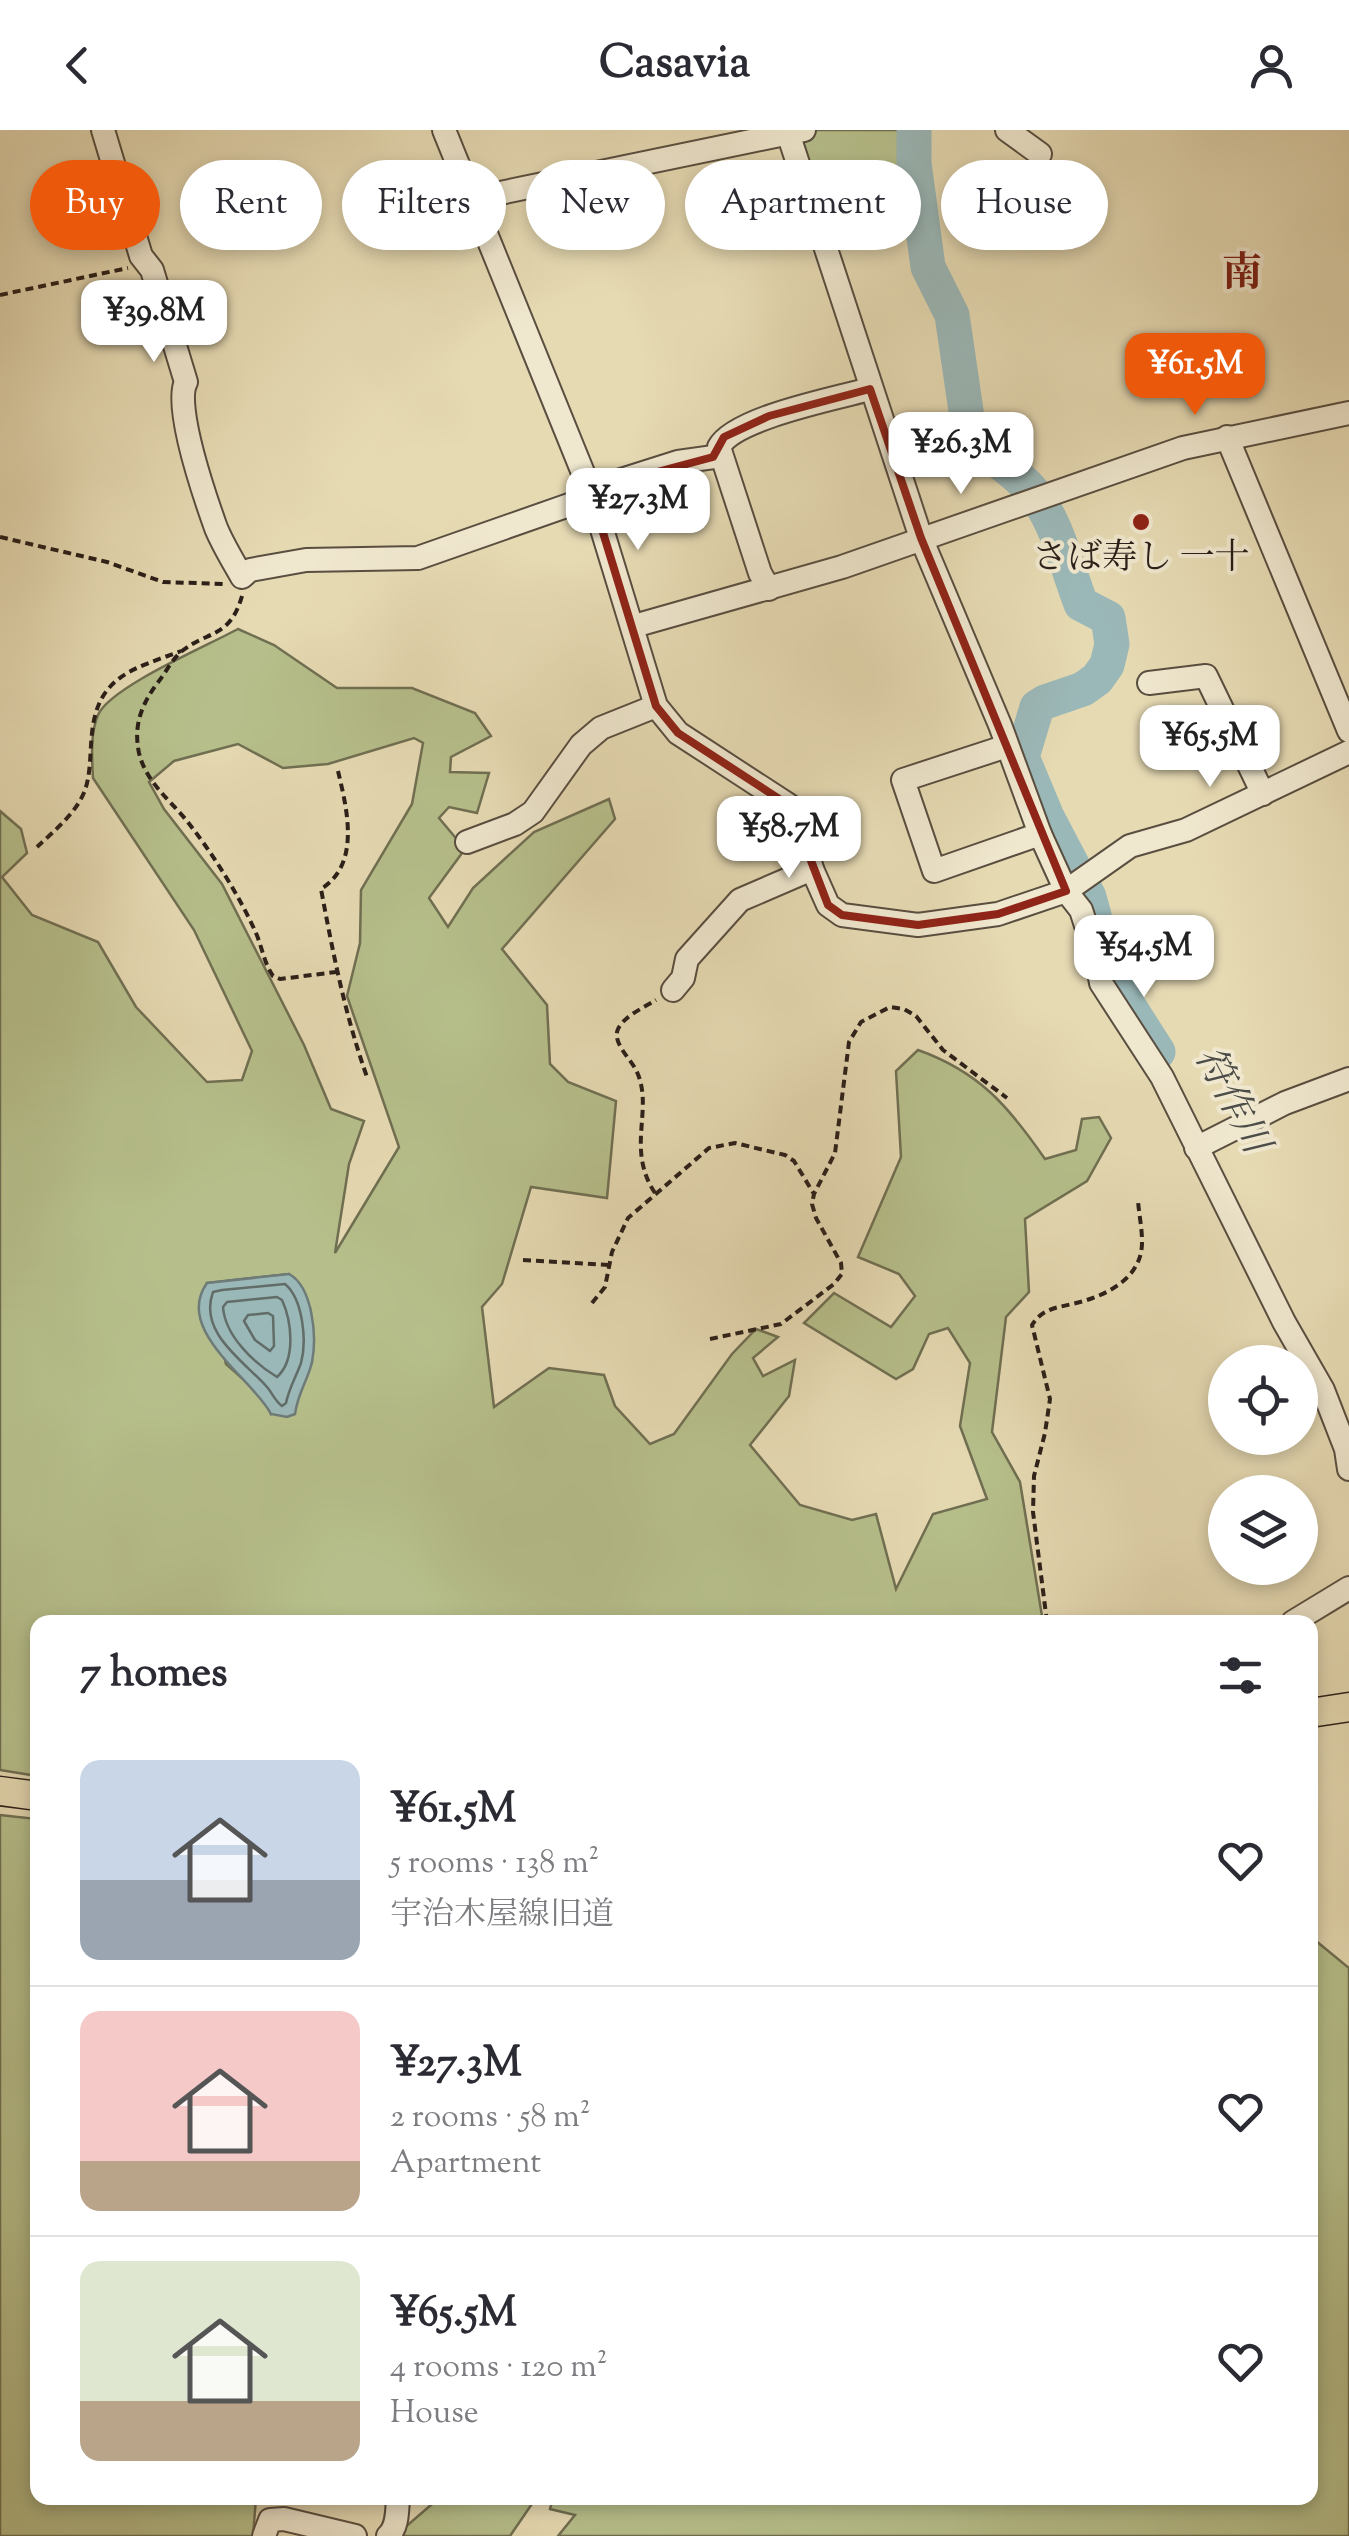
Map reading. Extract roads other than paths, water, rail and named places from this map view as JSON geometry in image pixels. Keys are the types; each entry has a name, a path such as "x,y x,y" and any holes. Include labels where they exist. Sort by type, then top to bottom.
{"main road":[{"path":"1318,1712 1349,1706"},
{"path":"0,1791 30,1795"}],"street":[{"path":"102,130 141,256 152,270 186,382 181,392 184,413 217,531 242,577 250,570 306,560 418,558 678,462 721,456"},
{"path":"444,130 456,160"},
{"path":"1007,130 1040,154"},
{"path":"506,192 793,131 870,389 921,538 1040,834 1081,910 1100,982 1145,1046 1284,1322 1323,1390 1348,1454"},
{"path":"492,250 591,493 656,706 678,733 790,806 828,905 842,915 918,925 998,914 1067,890 1130,846 1186,830 1349,752"},
{"path":"769,589 760,573 721,456 719,447 724,437 768,416 870,389"},
{"path":"634,626 842,567 1182,448 1349,413"},
{"path":"1227,437 1349,731"},
{"path":"1149,683 1206,676 1264,794"},
{"path":"467,842 515,824 533,812 582,745 601,728 656,706"},
{"path":"1007,746 903,780 934,870 1040,834"},
{"path":"673,990 683,978 687,959 740,900 812,870"},
{"path":"1197,1148 1285,1103 1349,1078"},
{"path":"1305,1615 1349,1588"},
{"path":"388,2536 396,2520 397,2505"},
{"path":"264,2536 270,2520 284,2518 355,2536"}],"water":[{"path":"289,1274 297,1280 308,1301 314,1340 312,1362 295,1414 287,1417 271,1414 220,1353 200,1318 199,1301 207,1283"}],"waterway":[{"name":"符作川","path":"914,130 914,163 928,267 952,315 969,431 1040,502 1055,530 1081,604 1108,618 1112,644 1107,665 1083,689 1037,707 1022,757 1047,817 1089,897 1111,978 1158,1052"}],"place":[{"name":"さば寿し 一十","path":"1141,522"}],"district":[{"name":"南","path":"1242,275"}]}
